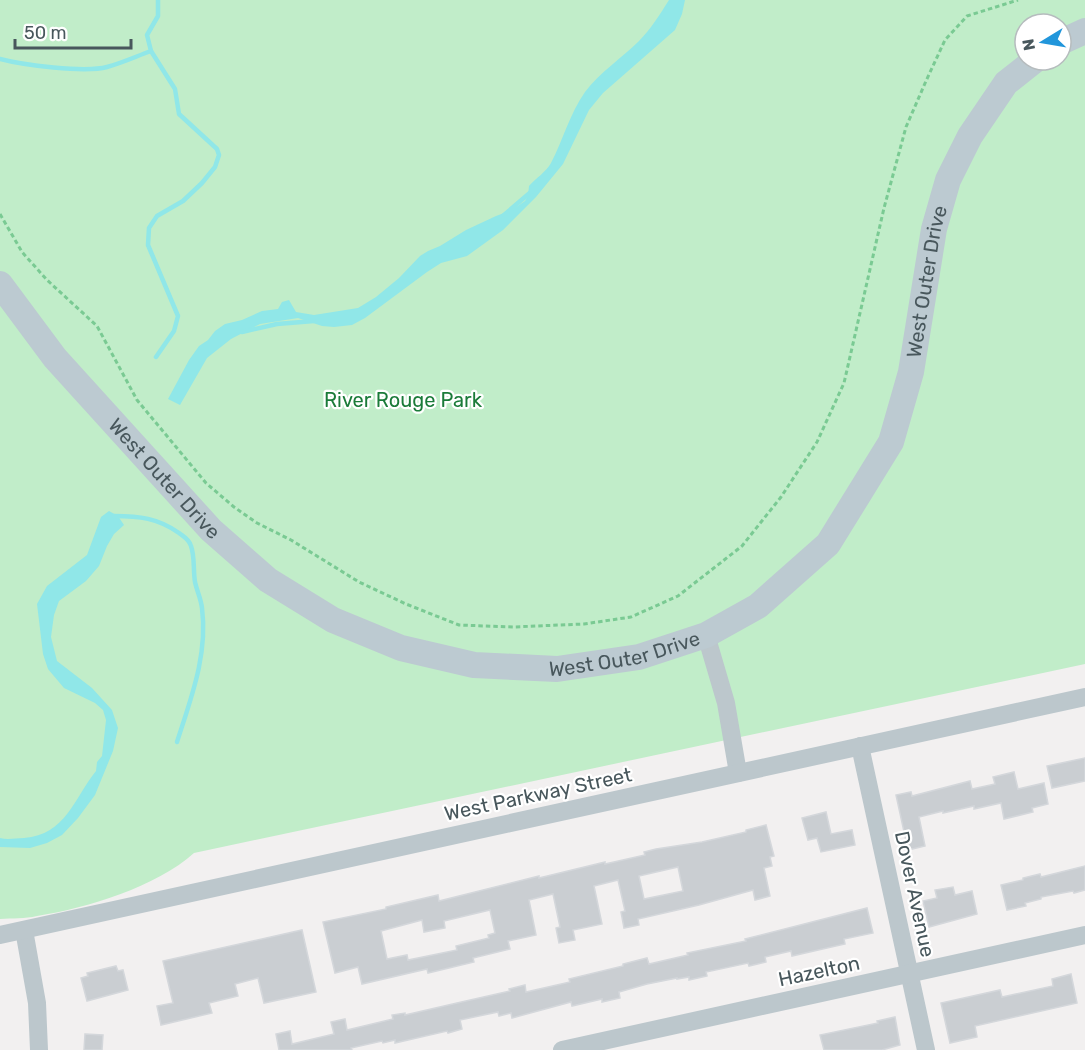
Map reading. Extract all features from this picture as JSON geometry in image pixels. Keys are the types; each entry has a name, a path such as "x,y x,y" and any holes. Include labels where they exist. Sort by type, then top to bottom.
{"main road":[{"name":"West Outer Drive","path":"0,284 55,358 211,530 268,580 333,620 401,648 474,664 557,669 639,657 706,635 758,606 828,544 891,442 911,372 934,229 948,180 970,136 1006,83 1020,72"}],"street":[{"path":"706,635 726,703 738,773"},
{"name":"West Parkway Street","path":"0,936 1085,697"},
{"name":"Dover Avenue","path":"860,746 926,1050"},
{"path":"24,930 37,1003 39,1050"},
{"name":"Hazelton","path":"562,1050 1085,935"}],"path":[{"path":"0,214 22,252 47,280 97,326 136,400 206,483 257,523 291,540 359,582 459,625 513,627 584,624 631,617 678,597 742,546 781,497 817,442 844,383 884,208 906,127 926,81 945,40 967,16 1018,0"}],"green space":[{"name":"River Rouge Park","path":"0,0 1085,0 1085,664 194,853 141,886 99,902 28,918 0,919"}],"water":[{"path":"669,0 685,0 675,30 603,93 589,110 563,164 536,197 503,230 467,256 441,263 352,325 322,326 298,318 260,324 231,339 207,358 180,405 168,399 199,346 225,324 242,320 262,311 278,309 282,302 289,300 296,312 314,315 358,308 399,278 420,256 466,230 512,210 525,201 529,186 551,163 585,92 643,36"},
{"path":"109,511 118,516 124,525 114,534 99,566 86,581 59,601 54,615 51,637 57,661 92,688 112,710 118,728 113,751 95,795 62,835 30,848 0,847 0,838 24,838 38,835 59,823 96,771 97,762 102,756 106,720 103,710 95,703 64,688 48,669 43,654 37,604 47,586 87,555 101,517"}],"building":[{"path":"1085,758 1085,781 1052,788 1047,766"},
{"path":"1014,772 1018,789 1044,783 1048,804 1032,808 1033,812 1004,819 1001,803 974,809 974,806 943,813 943,811 919,817 925,846 908,850 896,795 911,792 912,796 970,781 972,789 995,784 993,777"},
{"path":"826,812 831,834 852,830 855,845 821,852 817,838 808,840 802,818"},
{"path":"766,825 774,856 770,857 772,866 764,868 770,896 755,900 753,890 638,919 639,925 624,928 621,912 625,911 618,880 594,886 602,924 573,930 575,940 559,943 556,928 560,927 553,894 529,900 536,935 508,941 510,949 473,958 474,962 428,973 427,969 362,984 358,967 335,973 323,922 438,895 439,901 539,876 539,878 645,855 644,852 656,849 746,832 746,830","holes":["678,867 683,891 644,899 639,876","490,910 495,933 488,935 489,938 456,946 457,950 408,960 407,955 387,959 381,931 422,920 424,932 445,928 444,921"]},
{"path":"1085,866 1085,890 1041,897 1041,899 1025,903 1026,906 1007,910 1001,885 1040,874 1041,877"},
{"path":"953,887 955,895 972,891 977,914 929,927 923,901 937,898 935,890"},
{"path":"867,908 873,933 844,939 845,944 792,956 791,951 765,957 766,962 749,966 748,963 706,972 707,976 689,980 689,977 677,978 647,984 619,992 620,998 602,1002 602,999 572,1006 571,1002 512,1018 511,1013 499,1016 498,1012 460,1020 462,1029 395,1043 395,1040 383,1043 382,1041 351,1048 352,1050 279,1050 276,1034 290,1031 292,1044 334,1034 331,1022 345,1019 347,1030 393,1019 392,1015 405,1013 405,1015 510,991 509,989 525,985 526,992 570,982 569,979 647,958 649,964 688,955 687,953 746,941 745,939"},
{"path":"302,930 316,992 264,1003 258,978 235,984 238,996 209,1003 212,1013 161,1025 157,1006 173,1003 163,961"},
{"path":"116,966 118,971 123,970 128,990 87,1001 81,978 88,976 87,973"},
{"path":"1071,974 1077,1003 975,1026 977,1037 950,1043 941,1003 1000,990 1002,997 1053,986 1052,979"},
{"path":"895,1017 900,1045 882,1050 824,1050 820,1035 878,1023 877,1021"},
{"path":"85,1034 103,1035 102,1050 84,1050"}],"waterway":[{"path":"156,357 174,331 178,316 148,245 149,228 157,216 183,201 202,183 215,167 219,155 217,149 179,114 175,89 151,51 147,35 158,16 158,0"},
{"path":"0,59 54,68 97,69 151,51"},
{"path":"504,215 532,191"},
{"path":"242,332 277,324 314,321"},
{"path":"114,516 140,517 164,524 186,538 192,550 195,582 202,608 203,643 197,676 177,742"}]}
